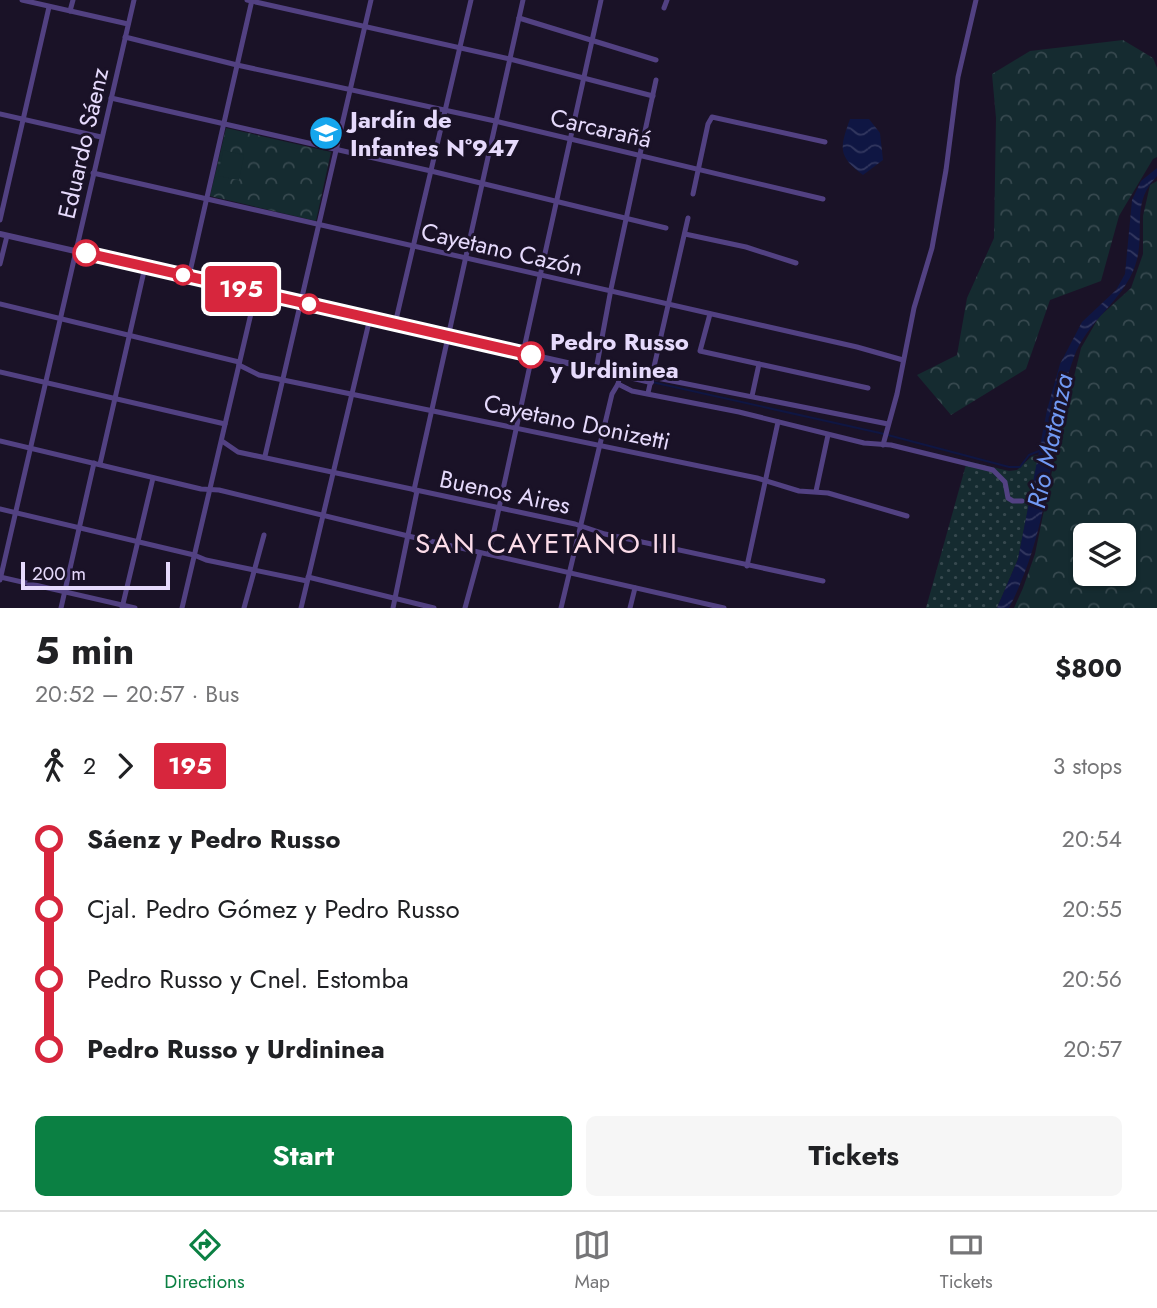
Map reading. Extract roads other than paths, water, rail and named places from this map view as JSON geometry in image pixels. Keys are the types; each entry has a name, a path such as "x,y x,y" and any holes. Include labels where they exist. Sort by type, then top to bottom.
{"street":[{"path":"22,0 128,24"},
{"path":"70,11 73,0"},
{"name":"Eduardo Sáenz","path":"0,578 134,0"},
{"path":"189,276 250,0 510,59 653,96"},
{"path":"264,456 371,0"},
{"path":"395,324 471,0"},
{"path":"393,608 447,337 523,0"},
{"path":"523,353 601,0"},
{"path":"664,8 667,0"},
{"path":"884,438 897,394 914,307 932,248 946,170 958,77 976,0"},
{"path":"0,220 49,7"},
{"path":"519,18 656,60"},
{"name":"Carcarañá","path":"125,37 823,199"},
{"path":"596,370 656,80"},
{"path":"111,98 224,122 335,151 431,171 666,228"},
{"path":"0,114 102,137"},
{"path":"693,194 708,124 712,117 825,142"},
{"name":"Cayetano Cazón","path":"93,173 903,360"},
{"path":"648,393 688,218"},
{"path":"685,234 746,247 796,263"},
{"path":"0,264 3,235 596,370 752,396 888,424"},
{"path":"61,608 115,400 145,267"},
{"path":"182,608 256,292"},
{"name":"Cayetano Donizetti","path":"0,304 239,363 259,375 765,480 799,491 816,491 907,516"},
{"path":"710,314 700,351 868,388"},
{"path":"301,608 370,318"},
{"path":"489,554 532,356"},
{"path":"752,396 759,364"},
{"path":"0,372 225,424"},
{"path":"561,608 612,394 620,375"},
{"path":"618,384 632,391 864,443 884,438 992,470 1005,482 1008,498 1022,501"},
{"path":"747,566 778,422"},
{"path":"816,491 828,435"},
{"path":"0,441 724,608"},
{"name":"Buenos Aires","path":"222,441 238,452 575,524 747,566 823,581"},
{"path":"122,607 153,478"},
{"path":"0,509 139,541 206,560 307,579 434,608"},
{"path":"244,608 264,536"},
{"path":"465,608 480,552"},
{"path":"0,578 135,608"},
{"path":"630,608 635,588"}],"water":[{"path":"850,119 869,119 880,133 883,160 863,175 849,162 843,150"},
{"name":"Río Matanza","path":"1157,168 1157,176 1143,198 1140,242 1135,266 1122,290 1087,333 1071,365 1055,429 1053,457 1041,517 1025,573 1009,608 997,608 1018,559 1047,410 1060,364 1082,322 1116,290 1125,274 1132,200 1141,181"}],"waterway":[{"name":"Río Matanza","path":"652,382 880,433 1009,467 1020,467 1029,455 1039,451"}],"place":[{"name":"Jardín de Infantes Nº947","path":"326,133"},
{"name":"Pedro Russo y Urdininea","path":"531,355"}],"district":[{"name":"SAN CAYETANO III","path":"547,543"}]}
